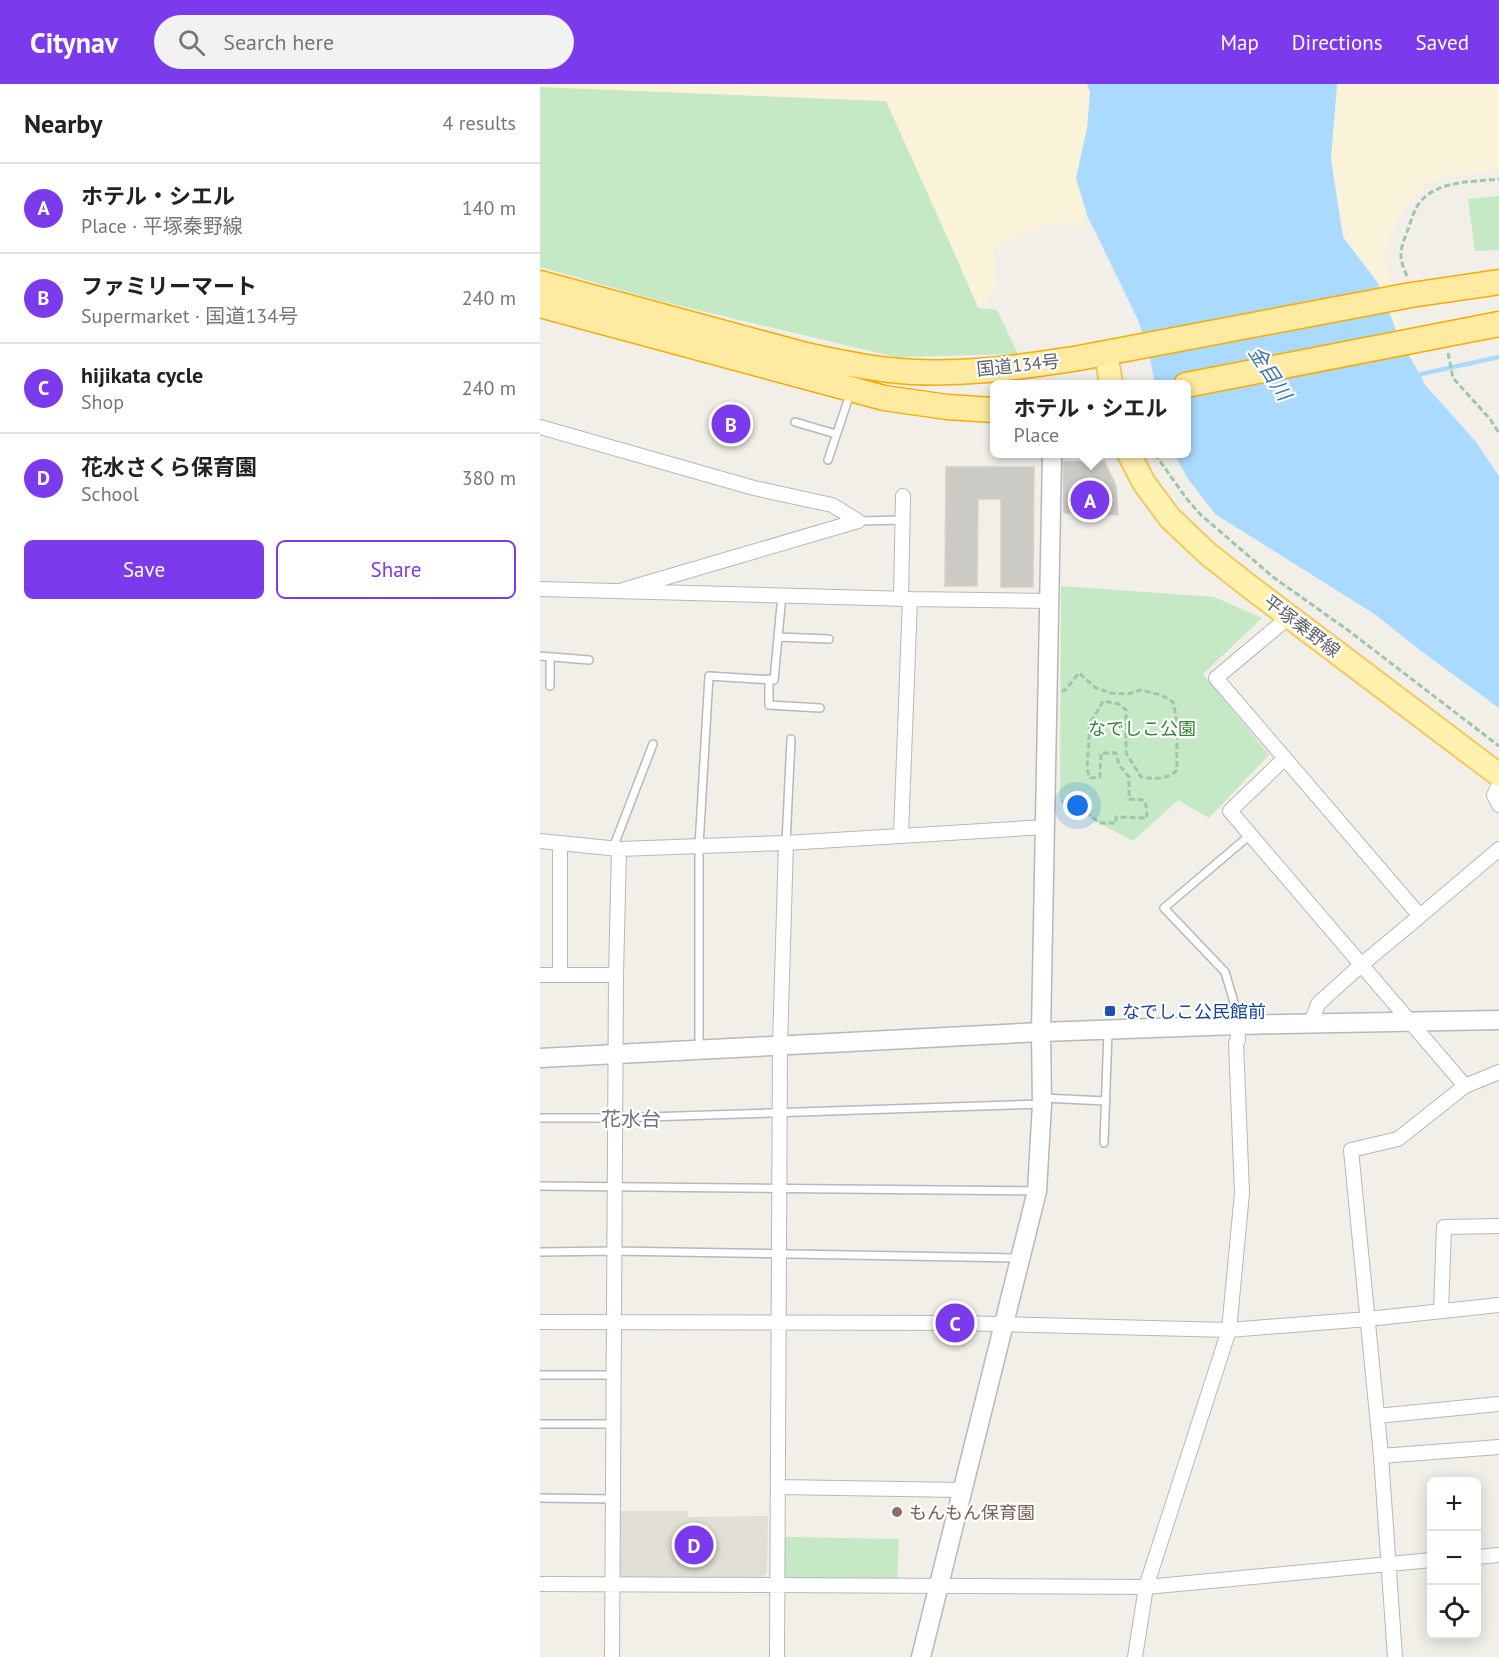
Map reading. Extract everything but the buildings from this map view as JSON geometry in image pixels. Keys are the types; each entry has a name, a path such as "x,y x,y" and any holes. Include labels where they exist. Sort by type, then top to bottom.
{"highway":[{"name":"国道134号","path":"540,283 848,364 891,370 950,372 1024,366 1117,351 1411,289 1499,282"},
{"path":"540,305 884,398 947,407 990,410"},
{"path":"1191,384 1440,345 1499,324"}],"main road":[{"path":"1113,380 1117,351"},
{"name":"平塚秦野線","path":"1132,458 1144,483 1170,518 1208,554 1499,775"}],"street":[{"path":"540,428 754,489 832,505 858,521"},
{"path":"921,1657 1037,1191 1042,1101 1041,1032 1052,458"},
{"path":"901,835 906,599 903,496"},
{"path":"623,590 858,521"},
{"path":"540,589 1050,602"},
{"path":"1290,617 1216,678 1420,916"},
{"path":"1284,759 1230,811 1465,1086"},
{"path":"1499,785 1494,795 1499,805"},
{"path":"540,841 616,849 786,843 1046,827"},
{"path":"560,843 560,975"},
{"path":"777,1657 780,1045 786,843"},
{"path":"612,1657 616,849"},
{"path":"1311,1023 1318,1004 1499,849"},
{"path":"540,975 616,975"},
{"path":"540,1058 1108,1029 1499,1020"},
{"path":"1136,1657 1146,1587 1228,1330 1242,1193 1237,1025"},
{"path":"1395,1657 1381,1456 1351,1150 1398,1139 1465,1086 1499,1072"},
{"path":"1441,1311 1444,1227 1499,1226"},
{"path":"540,1322 1004,1324 1228,1330 1368,1319 1499,1305"},
{"path":"1377,1416 1499,1404"},
{"path":"1381,1456 1499,1447"},
{"path":"778,1487 962,1490"},
{"path":"1481,1557 1499,1556"},
{"path":"540,1584 1146,1587 1427,1560"}],"lane":[{"path":"828,460 851,389"},
{"path":"795,422 837,434"},
{"path":"858,521 903,520"},
{"path":"699,1049 699,846 709,676 774,680 782,595"},
{"path":"778,637 829,639"},
{"path":"540,657 589,660"},
{"path":"550,657 550,686"},
{"path":"769,679 769,705 820,708"},
{"path":"786,843 791,739"},
{"path":"616,849 653,744"},
{"path":"1237,1025 1236,1009 1225,972 1164,908 1250,835"},
{"path":"1104,1143 1108,1029"},
{"path":"540,1118 616,1118 1042,1101 1106,1101"},
{"path":"540,1186 1037,1191"},
{"path":"540,1252 615,1251 1022,1258"},
{"path":"540,1374 614,1375"},
{"path":"540,1424 614,1424"},
{"path":"540,1498 613,1499"}],"path":[{"path":"1411,289 1401,262 1400,252 1413,214 1420,202 1433,192 1448,186 1499,179"},
{"path":"1440,345 1453,378 1490,419 1499,433"},
{"path":"1158,458 1186,498 1201,515 1273,577 1349,631 1499,746"},
{"path":"1057,693 1065,690 1079,673 1096,688 1112,693 1128,694 1142,690 1161,694 1173,702 1177,715 1178,735 1177,770 1171,776 1157,779 1141,777 1126,753 1126,710 1119,704 1103,701 1090,723 1087,769 1090,778 1100,777 1101,753 1116,753 1119,765 1129,777 1129,799 1144,800 1147,818 1116,817 1116,823 1099,823 1078,804 1060,802"}],"shaded area":[{"path":"620,1511 688,1511 688,1517 768,1516 767,1573 759,1580 625,1580 620,1575"}],"green space":[{"path":"540,87 886,101 928,191 978,308 997,310 1018,354 896,357 664,302 540,267"},
{"path":"1499,196 1499,250 1475,251 1468,199"},
{"name":"なでしこ公園","path":"1061,586 1214,597 1262,618 1203,674 1269,755 1209,818 1178,800 1133,841 1060,802"},
{"path":"785,1537 899,1539 897,1582 785,1579"}],"sand":[{"path":"540,84 1087,84 1090,92 1087,128 1076,178 1086,212 1080,230 1068,221 1042,226 994,246 996,289 979,308 886,101 540,87"},
{"path":"1337,84 1499,84 1499,170 1448,175 1428,182 1405,206 1386,247 1386,265 1414,363 1398,335 1378,283 1343,237 1331,159"}],"water":[{"name":"金目川","path":"1087,84 1337,84 1331,159 1343,237 1378,283 1398,335 1426,386 1476,442 1499,476 1499,708 1376,615 1215,514 1188,479 1176,458 1191,458 1191,380 1154,380 1149,353 1138,320 1087,215 1076,178 1087,128 1090,92"}],"waterway":[{"path":"1417,375 1499,357"}],"place":[{"name":"ファミリーマート","path":"731,424"},
{"name":"ホテル・シエル","path":"1090,500"},
{"name":"なでしこ公民館前","path":"1110,1011"},
{"name":"hijikata cycle","path":"955,1323"},
{"name":"もんもん保育園","path":"897,1512"},
{"name":"花水さくら保育園","path":"694,1545"}],"district":[{"name":"花水台","path":"631,1119"}]}
